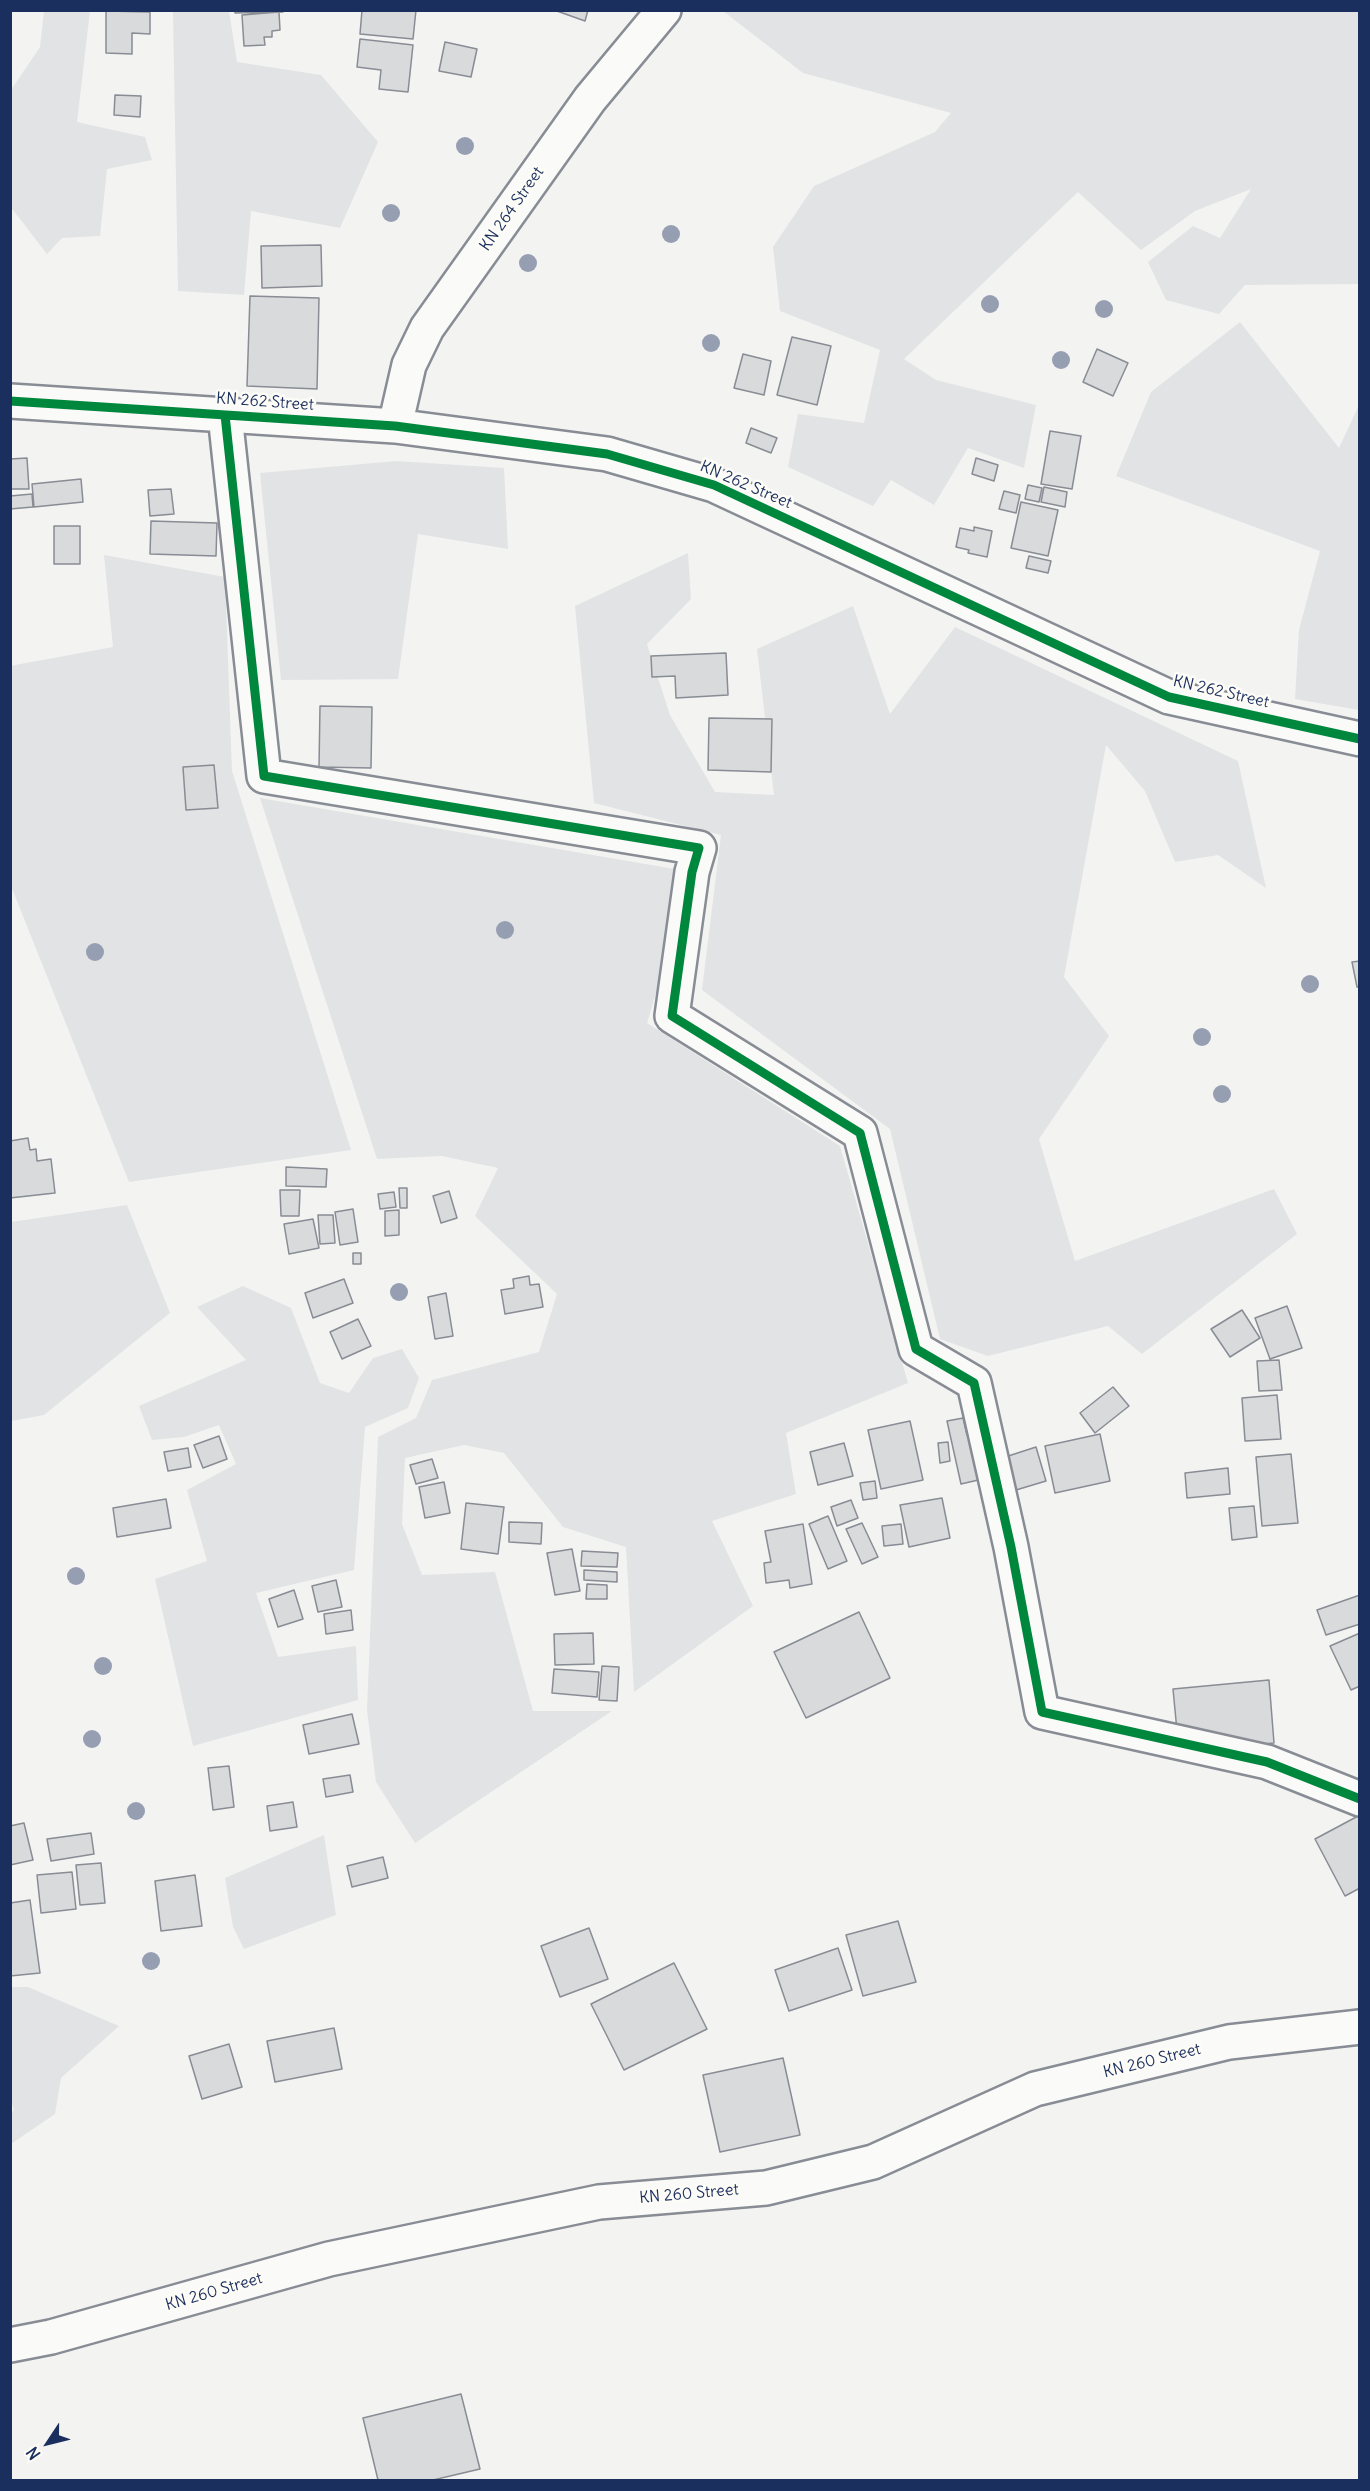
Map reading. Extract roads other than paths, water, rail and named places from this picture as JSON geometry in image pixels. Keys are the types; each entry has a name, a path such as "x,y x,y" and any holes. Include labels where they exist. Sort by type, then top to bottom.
{"street":[{"name":"KN 264 Street","path":"395,426 409,365 428,328 590,99 664,10"},
{"name":"KN 262 Street","path":"10,400 395,426 607,454 714,485 1169,697 1359,739"},
{"path":"225,415 264,776 699,848 692,872 672,1016 860,1133 916,1349 974,1383 1011,1547 1041,1712 1268,1762 1359,1799"},
{"name":"KN 260 Street","path":"10,2345 51,2337 329,2259 599,2202 766,2188 873,2162 1035,2089 1229,2042 1359,2027"}]}
